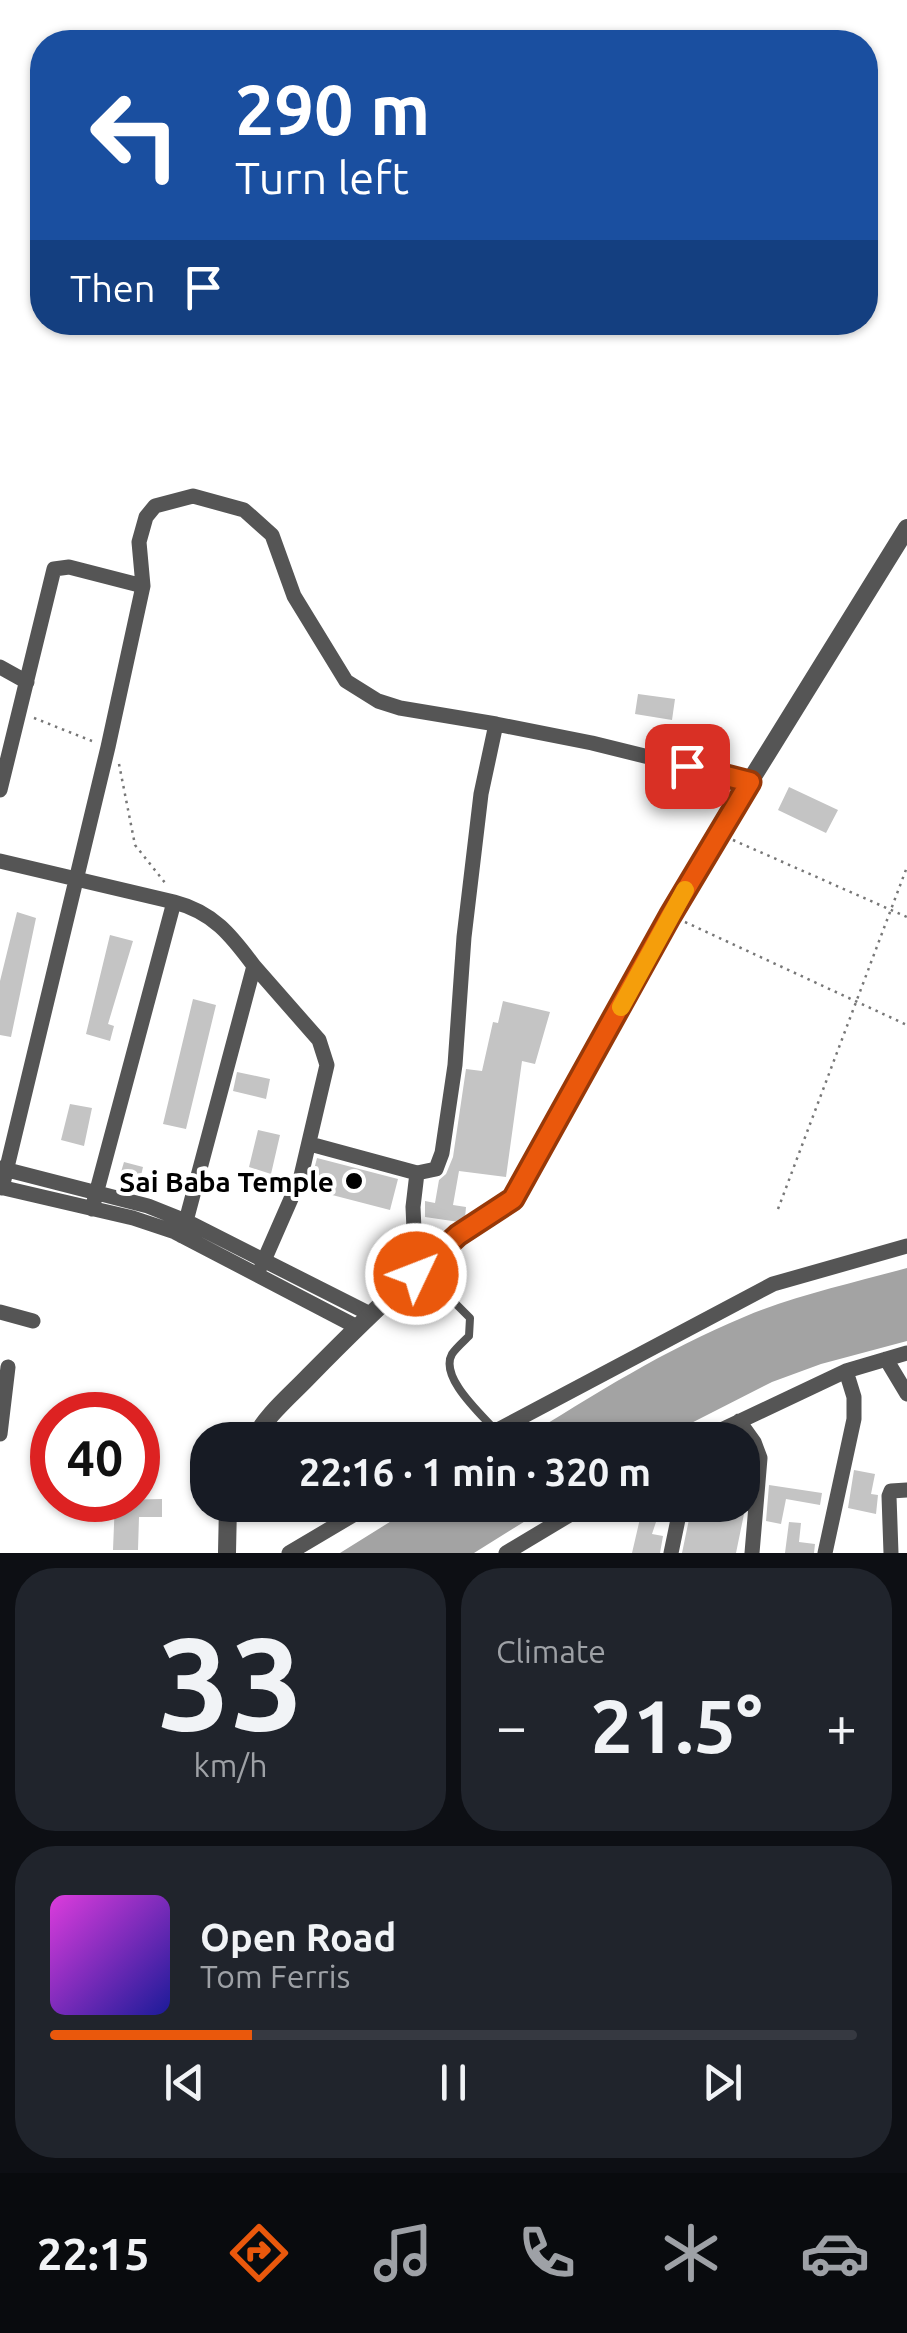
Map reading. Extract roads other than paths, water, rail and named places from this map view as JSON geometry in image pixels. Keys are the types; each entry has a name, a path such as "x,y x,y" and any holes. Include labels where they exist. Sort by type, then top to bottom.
{"street":[{"path":"185,1229 1,1188 142,586 139,542 146,517 156,506 192,496 244,510 272,535 294,596 346,681 378,702 592,742 750,782"},
{"path":"268,1422 364,1320 458,1235 513,1199 718,833 907,528"},
{"path":"0,790 54,568 69,567 142,586"},
{"path":"0,666 27,682"},
{"path":"310,1144 416,1173 436,1169 455,1066 464,936 481,794 496,724"},
{"path":"0,861 203,912 223,925 319,1040 327,1065 310,1144 291,1203 261,1266"},
{"path":"92,1209 174,902"},
{"path":"185,1229 254,966"},
{"path":"3,1169 96,1192 185,1229 364,1320"},
{"path":"416,1173 413,1207 419,1272"},
{"path":"510,1422 773,1284 907,1246"},
{"path":"0,1312 33,1321"},
{"path":"752,1553 760,1458 739,1421 846,1371 907,1353"},
{"path":"886,1359 907,1394"},
{"path":"0,1434 8,1367"},
{"path":"826,1553 854,1419 854,1397 846,1371"},
{"path":"891,1553 889,1496 907,1490"},
{"path":"227,1553 228,1522"},
{"path":"290,1553 342,1522"},
{"path":"506,1553 558,1522"},
{"path":"671,1553 677,1522"}],"lane":[{"path":"419,1272 470,1318 469,1336 451,1356 449,1371 488,1422"}],"place":[{"name":"Sai Baba Temple","path":"354,1181"}]}
